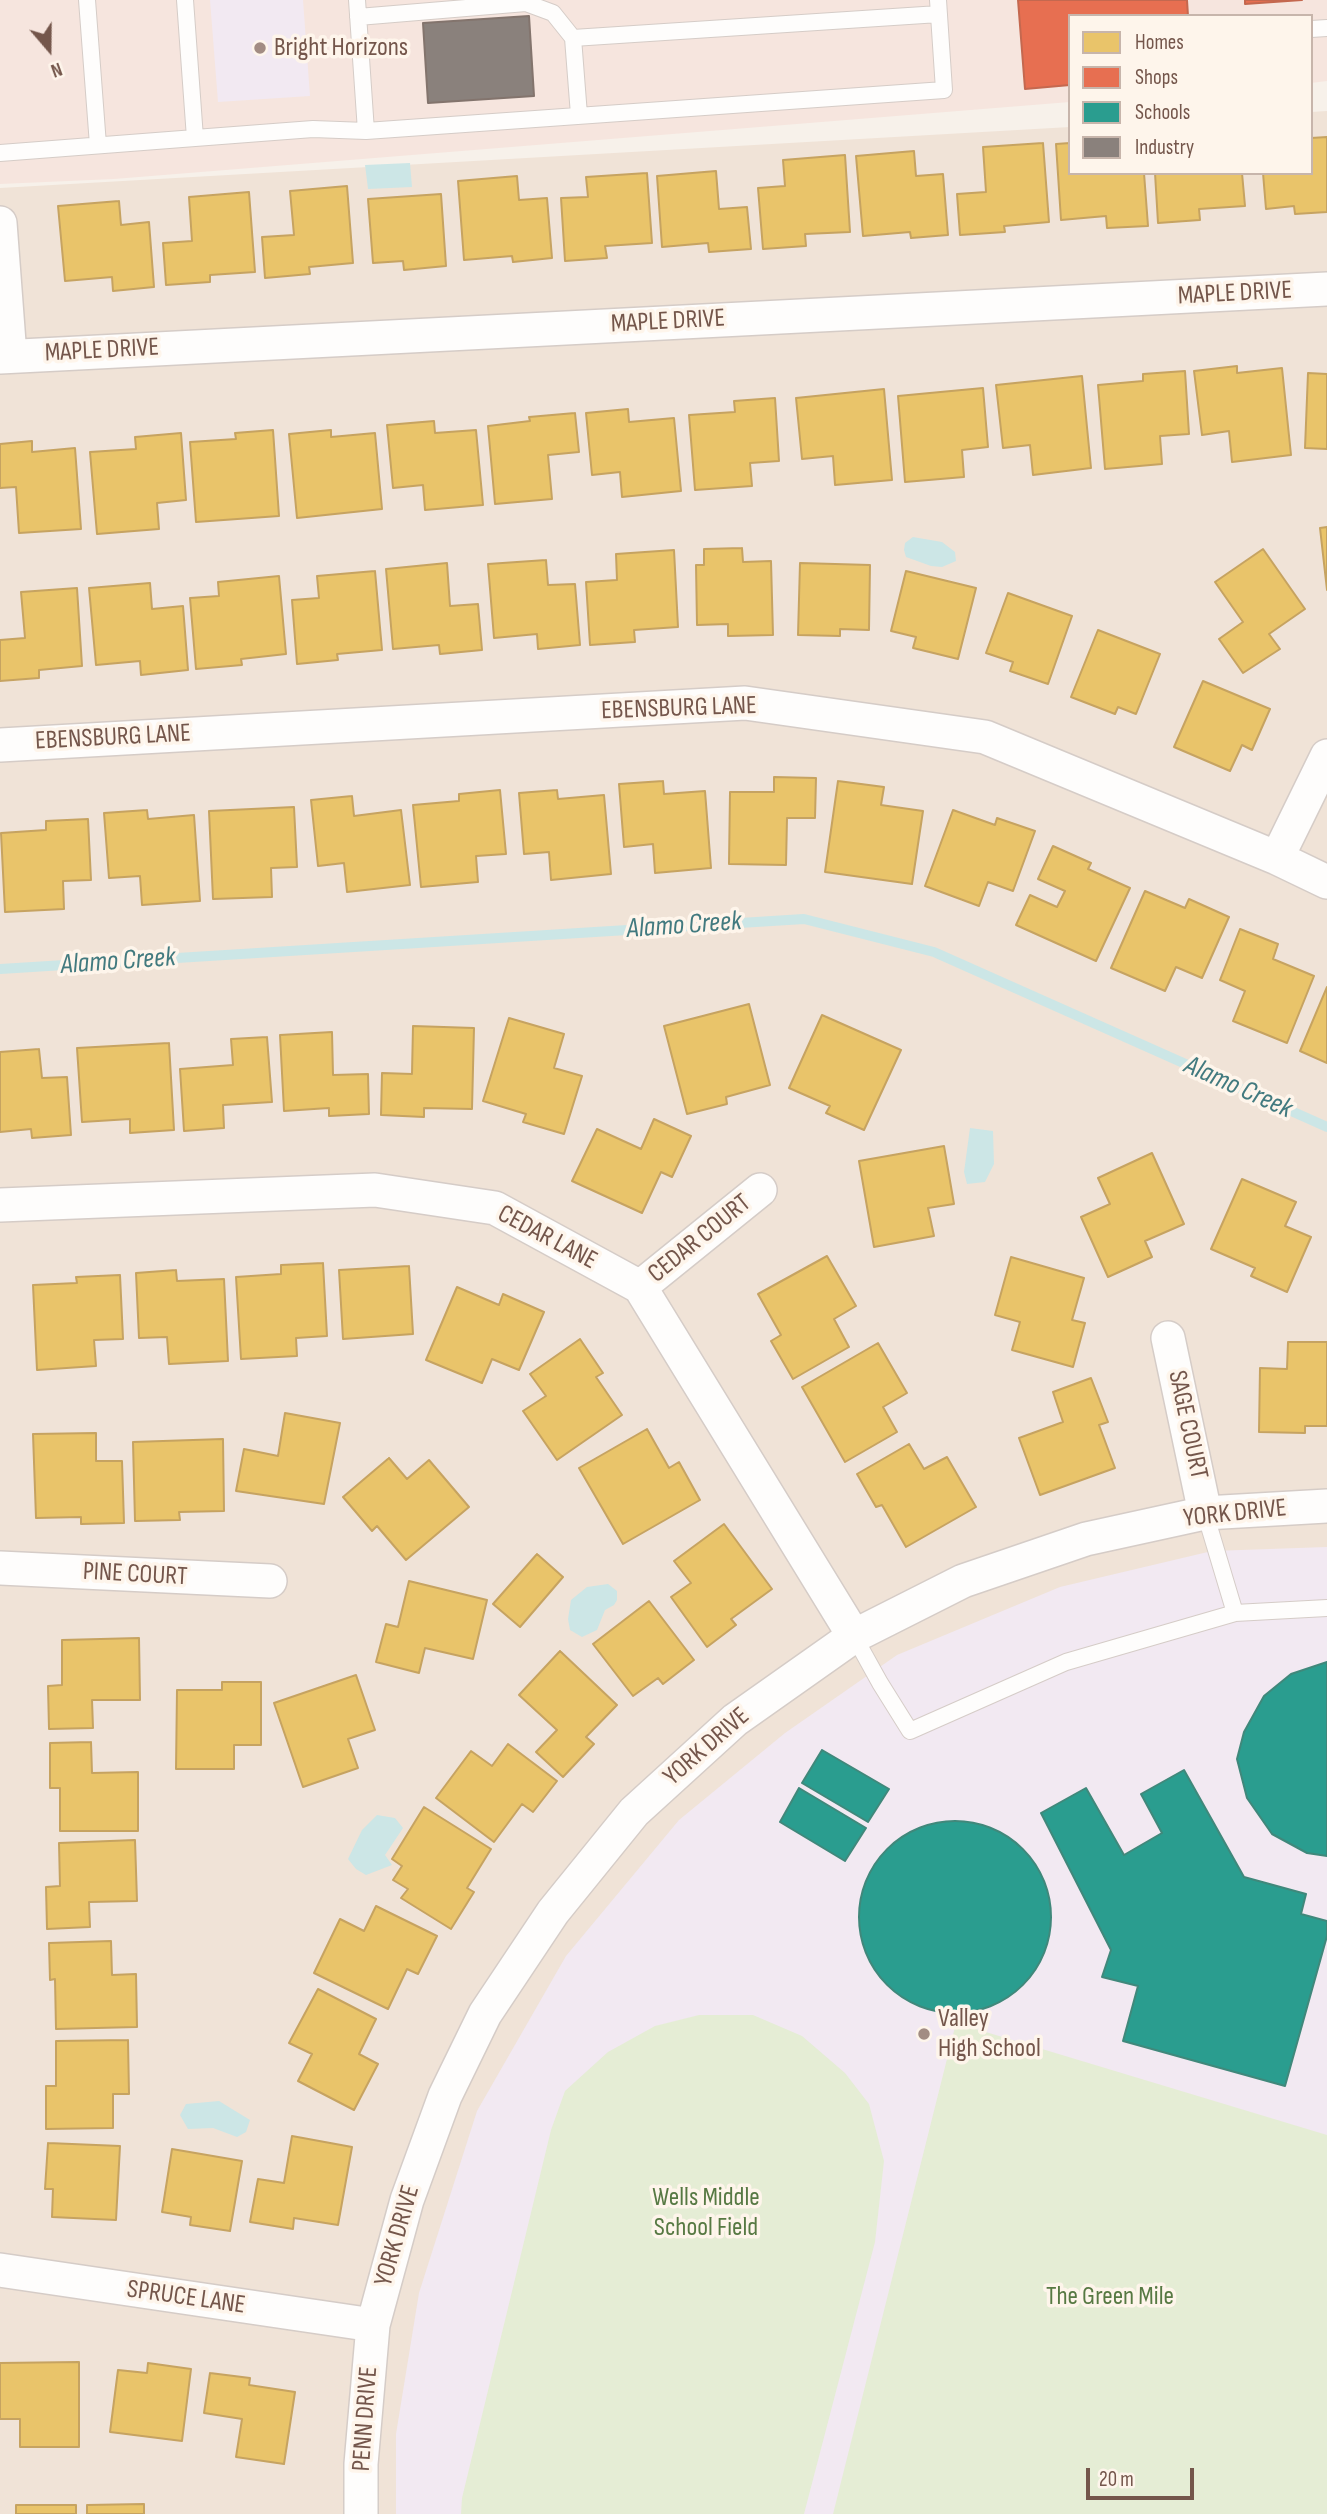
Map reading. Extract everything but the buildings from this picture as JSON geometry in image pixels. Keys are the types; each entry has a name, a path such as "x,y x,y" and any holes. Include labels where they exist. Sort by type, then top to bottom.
{"street":[{"path":"0,223 5,356"},
{"name":"MAPLE DRIVE","path":"5,356 1327,289"},
{"name":"EBENSBURG LANE","path":"0,745 745,703 985,737 1327,881"},
{"path":"1276,858 1327,756"},
{"name":"CEDAR LANE","path":"0,1205 375,1190 495,1208 640,1287 854,1636"},
{"name":"CEDAR COURT","path":"640,1287 760,1190"},
{"name":"SAGE COURT","path":"1168,1338 1205,1513"},
{"name":"YORK DRIVE","path":"373,2325 407,2200 445,2096 485,2014 554,1912 634,1812 735,1720 854,1636 963,1581 1086,1539 1205,1513 1327,1506"},
{"name":"PINE COURT","path":"0,1568 270,1581"},
{"name":"SPRUCE LANE","path":"0,2270 373,2325"},
{"name":"PENN DRIVE","path":"361,2514 361,2464 373,2325"}],"lane":[{"path":"87,0 97,145"},
{"path":"185,0 195,138"},
{"path":"366,131 358,8 526,3 553,13 572,38 579,115"},
{"path":"0,153 313,129 366,131 944,90 939,7 572,38"},
{"path":"1205,1513 1236,1613"},
{"path":"854,1636 910,1731 1066,1662 1236,1613 1327,1608"}],"shaded area":[{"path":"0,0 1327,0 1327,81 1313,83 1313,14 1068,14 1068,102 114,179 0,184"},
{"name":"Bright Horizons","path":"210,0 303,0 310,96 218,102"},
{"path":"1327,111 1327,2514 0,2514 0,188 1068,127 1068,175 1313,175 1313,112"},
{"name":"Valley High School","path":"1327,1547 1327,2514 396,2514 396,2434 419,2293 477,2111 566,1956 679,1820 785,1733 897,1655 1060,1587 1212,1551"}],"green space":[{"name":"Wells Middle School Field","path":"699,2015 753,2015 802,2036 845,2073 869,2104 884,2161 875,2242 804,2514 461,2514 462,2498 551,2130 565,2091 608,2052 655,2026"},
{"name":"The Green Mile","path":"956,2023 1327,2135 1327,2514 833,2514"}],"water":[{"path":"410,163 412,187 368,189 365,165"},
{"path":"913,537 942,542 955,552 956,561 942,567 906,557 905,543"},
{"path":"970,1128 993,1131 994,1164 985,1182 967,1184 964,1172"},
{"path":"608,1584 617,1591 617,1600 605,1610 597,1630 582,1637 570,1630 568,1619 571,1600 587,1587"},
{"path":"377,1815 395,1818 403,1828 385,1855 392,1865 366,1875 356,1869 348,1859 362,1830"},
{"path":"219,2101 250,2120 246,2132 237,2137 213,2128 188,2129 180,2115 186,2104"}],"waterway":[{"name":"Alamo Creek","path":"0,969 804,919 934,952 1327,1127"}],"place":[{"name":"Bright Horizons","path":"260,48"},
{"name":"Valley High School","path":"924,2034"}]}
